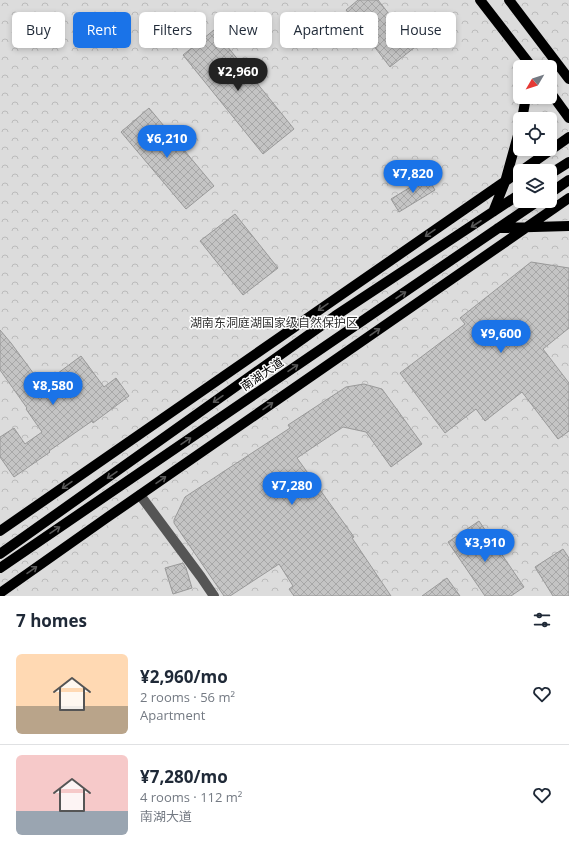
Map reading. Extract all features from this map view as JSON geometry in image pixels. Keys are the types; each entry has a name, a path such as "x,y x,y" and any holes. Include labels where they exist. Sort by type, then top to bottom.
{"main road":[{"path":"480,0 527,60"},
{"path":"509,0 565,70 569,80"},
{"path":"557,102 569,118"},
{"path":"530,164 569,137"},
{"path":"493,212 513,152"},
{"path":"557,170 569,162"},
{"path":"0,531 513,176"},
{"path":"557,188 569,180"},
{"path":"0,593 569,198"},
{"name":"南湖大道","path":"0,554 335,316 513,199"},
{"name":"南湖大道","path":"0,568 528,208"},
{"path":"498,228 569,226"}],"street":[{"path":"140,495 214,596"}],"green space":[{"name":"湖南东洞庭湖国家级自然保护区","path":"0,0 569,0 569,596 0,596"}],"building":[{"path":"358,0 378,0 387,12 386,12 386,48 414,48 390,67 375,48 378,48 378,12 348,12 346,10"},
{"path":"214,30 214,48 229,48 294,129 263,154 183,55 192,48 206,48 206,36"},
{"path":"149,108 214,186 186,209 121,132"},
{"path":"427,177 435,190 399,212 391,199"},
{"path":"235,214 278,268 243,295 200,241"},
{"path":"531,262 569,268 569,328 543,349 569,383 569,431 558,439 522,392 485,421 476,409 445,433 400,373 465,324 460,318"},
{"path":"0,330 42,385 81,356 104,387 116,378 129,396 93,423 92,421 14,477 0,457 0,437 14,428 25,444 42,432 0,370"},
{"path":"364,384 382,389 422,444 391,467 366,432 343,427 297,458 354,537 352,538 391,596 294,596 289,589 293,586 279,564 230,596 224,596 174,523 185,497 290,428 288,425 346,387"},
{"path":"479,521 524,587 511,596 485,596 448,542"},
{"path":"563,549 569,558 569,596 553,596 535,567"},
{"path":"183,563 192,588 173,594 165,568"},
{"path":"447,578 460,596 422,596"}]}
